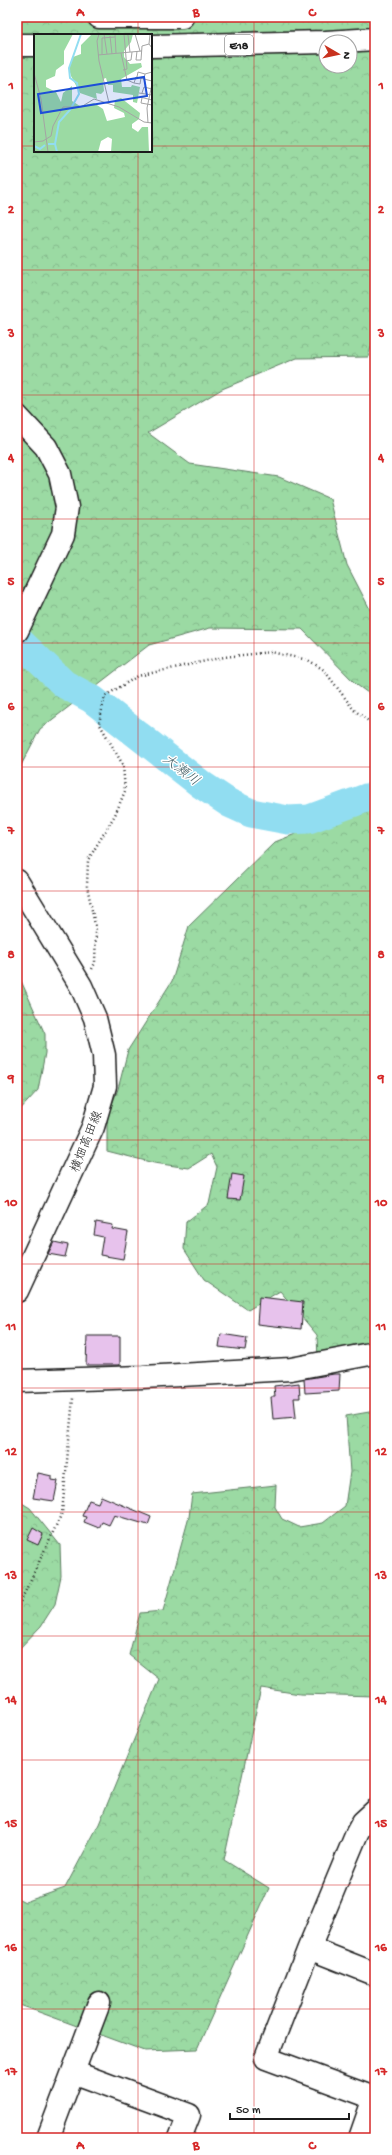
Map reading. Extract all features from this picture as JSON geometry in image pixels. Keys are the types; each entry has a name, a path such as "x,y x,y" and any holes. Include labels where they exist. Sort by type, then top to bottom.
{"main road":[{"path":"99,17 182,17"},
{"name":"E18","path":"358,40 375,39"},
{"name":"E18","path":"152,46 318,42"},
{"path":"17,44 34,45"},
{"path":"17,416 46,447 60,474 67,507 63,534 17,631"},
{"name":"横畑高田線","path":"17,881 80,986 95,1018 104,1055 105,1086 93,1127 17,1291"},
{"path":"17,1381 143,1377 291,1368 375,1352"},
{"path":"360,2138 374,2096 266,2058 309,1948 357,1833 363,1822 375,1811"},
{"path":"309,1948 375,1974"},
{"path":"48,2138 99,2003"},
{"path":"73,2072 189,2116 180,2138"}],"path":[{"path":"80,986 95,963 96,930 87,886 88,860 115,815 125,791 123,765 99,723 105,696 138,676 224,657 271,652 308,660 324,670 354,710 375,726"},
{"path":"17,1608 62,1513 74,1378"}],"green space":[{"path":"17,17 375,17 375,334 368,357 297,358 222,389 148,433 190,464 279,477 330,499 347,565 375,619 375,698 357,685 302,629 210,628 149,645 40,729 17,773"},
{"path":"375,803 375,1350 318,1360 317,1335 280,1291 248,1310 204,1280 184,1249 186,1222 209,1204 217,1167 211,1154 189,1168 154,1163 107,1151 107,1117 118,1089 128,1050 172,981 189,926 275,842"},
{"path":"17,972 45,1034 45,1053 38,1090 17,1113"},
{"path":"375,1411 375,1696 300,1694 261,1688 224,1860 269,1888 197,2049 145,2051 17,2004 17,1973 22,1961 17,1959 17,1898 25,1902 65,1888 99,1824 159,1679 129,1655 140,1613 163,1611 189,1517 192,1494 276,1485 275,1507 282,1519 299,1527 323,1523 345,1506 350,1472 346,1416"},
{"path":"17,1500 30,1508 60,1545 61,1576 55,1604 41,1626 17,1651"}],"building":[{"path":"232,1174 244,1176 240,1200 228,1199"},
{"path":"96,1222 113,1225 112,1229 128,1232 123,1259 100,1255 103,1237 94,1235"},
{"path":"54,1242 68,1245 65,1257 48,1254"},
{"path":"259,1297 303,1302 301,1329 257,1324"},
{"path":"221,1334 247,1338 245,1350 219,1347"},
{"path":"87,1336 120,1336 120,1365 86,1365"},
{"path":"340,1374 339,1391 305,1393 304,1379"},
{"path":"299,1383 300,1398 294,1398 296,1417 273,1419 271,1397 275,1397 274,1386"},
{"path":"38,1473 52,1476 52,1480 58,1481 54,1501 33,1498"},
{"path":"101,1496 151,1517 148,1525 114,1515 109,1525 102,1522 99,1528 84,1522 86,1517 82,1516 89,1500 98,1503"},
{"path":"33,1528 43,1534 38,1545 27,1540"}],"waterway":[{"name":"大瀬川","path":"17,639 64,684 92,699 202,785 229,803 251,813 288,820 309,819 366,798 375,797"}]}
